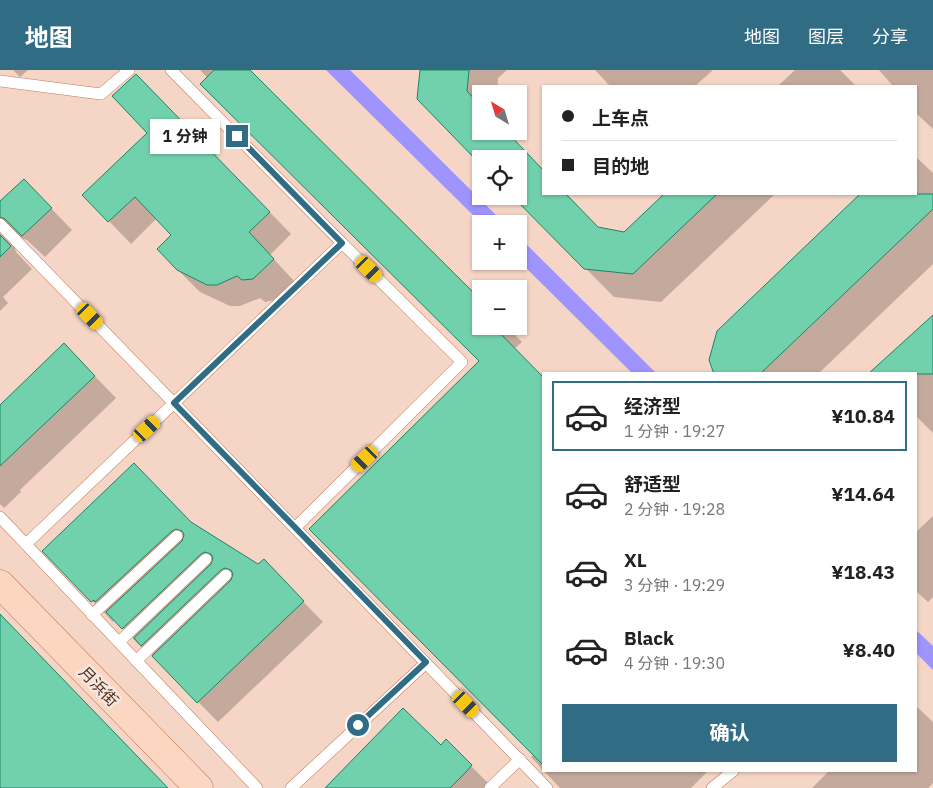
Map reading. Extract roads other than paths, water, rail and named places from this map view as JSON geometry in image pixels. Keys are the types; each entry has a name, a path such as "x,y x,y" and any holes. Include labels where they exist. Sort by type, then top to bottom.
{"street":[{"name":"月浜街","path":"0,584 199,788"}],"lane":[{"path":"0,81 101,94 129,70"},
{"path":"171,70 462,362 295,528"},
{"path":"0,224 548,788"},
{"path":"26,544 342,243"},
{"path":"0,517 257,788"},
{"path":"92,615 176,536"},
{"path":"119,642 206,558"},
{"path":"136,661 226,575"},
{"path":"291,788 426,662"},
{"path":"490,788 520,759"},
{"path":"712,788 732,772"}]}
